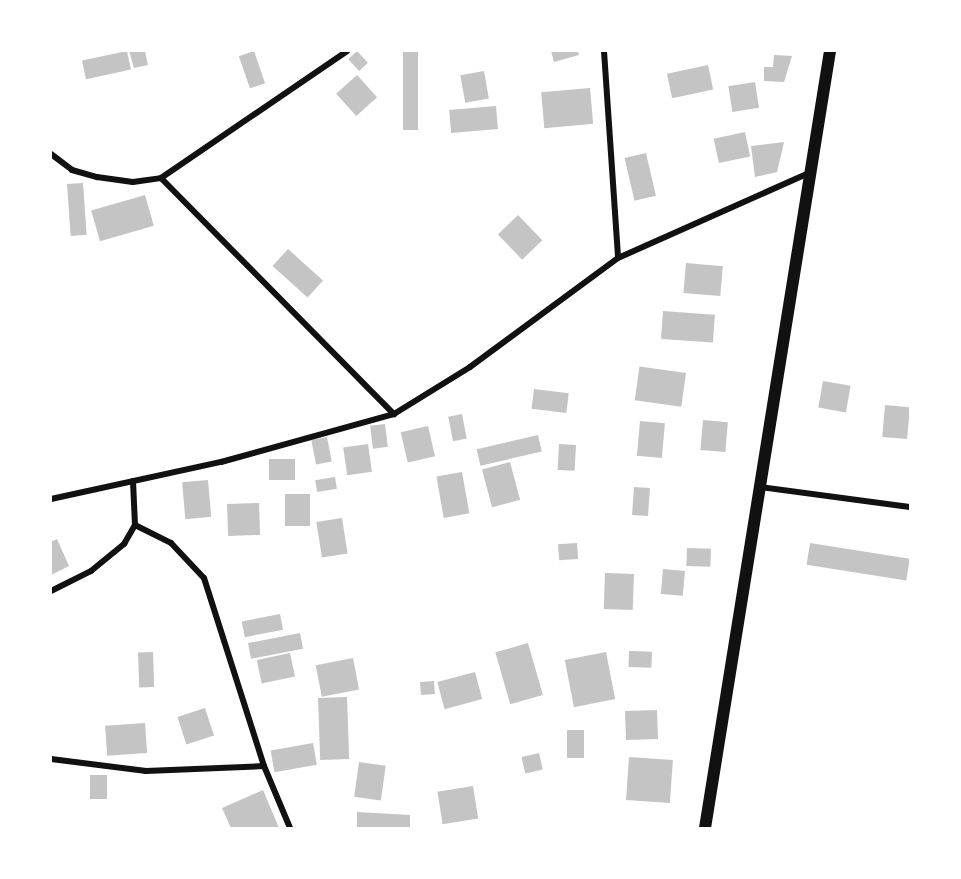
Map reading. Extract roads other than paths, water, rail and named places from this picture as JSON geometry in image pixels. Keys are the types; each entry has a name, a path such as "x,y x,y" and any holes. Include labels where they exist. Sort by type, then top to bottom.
{"main road":[{"path":"705,828 830,51"}],"street":[{"path":"51,153 72,170 97,177 133,182 162,178 346,51"},
{"path":"604,51 618,258"},
{"path":"51,499 133,481 394,414 470,367 618,258 811,172"},
{"path":"162,178 394,414"},
{"path":"51,591 91,571 124,544 135,525 133,481"},
{"path":"760,488 910,507"},
{"path":"135,525 171,543 204,578 264,766 290,828"},
{"path":"51,759 146,771 264,766"}]}
